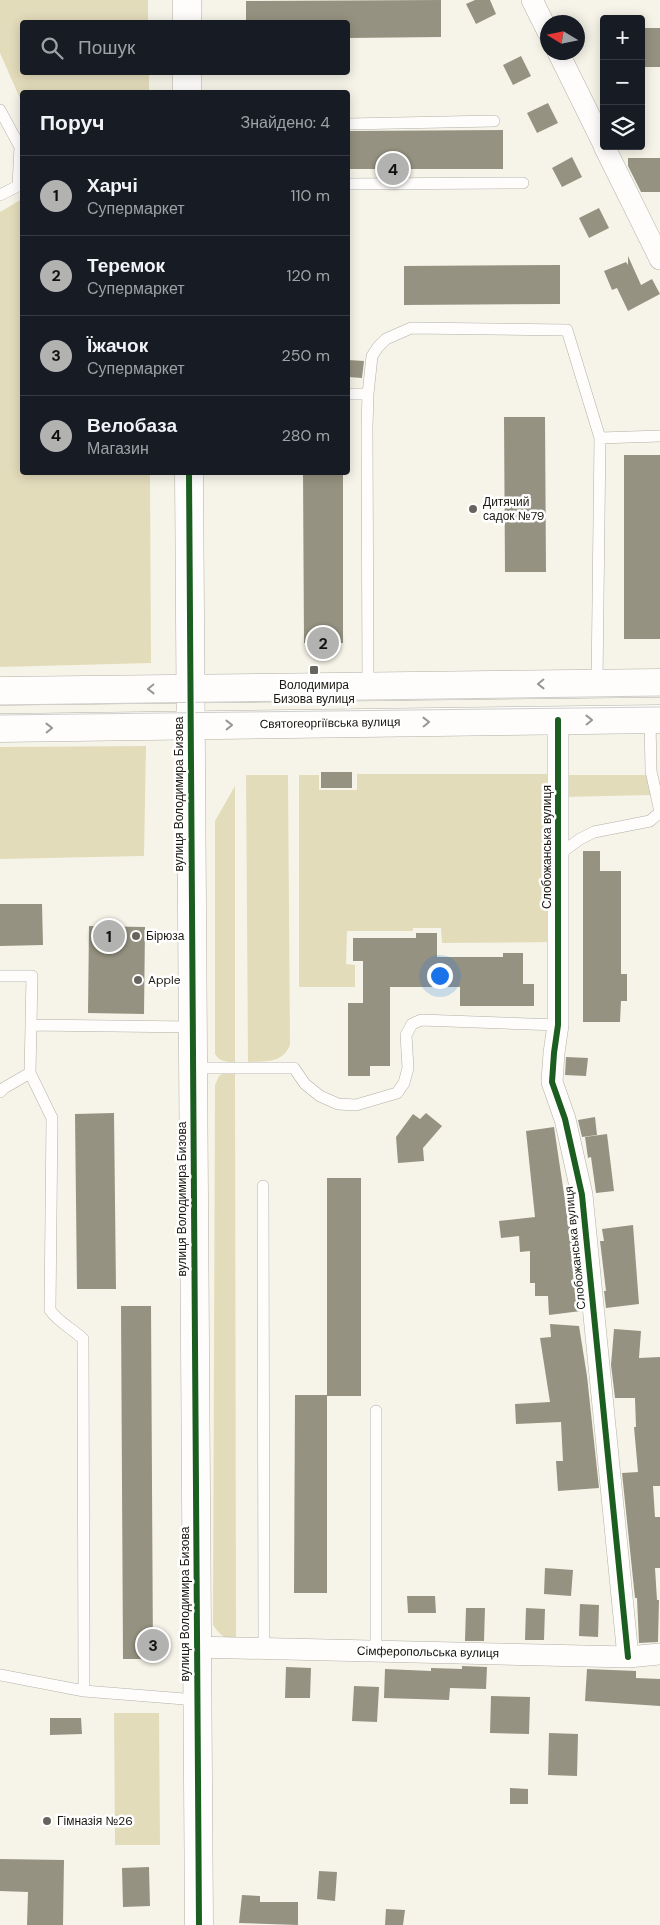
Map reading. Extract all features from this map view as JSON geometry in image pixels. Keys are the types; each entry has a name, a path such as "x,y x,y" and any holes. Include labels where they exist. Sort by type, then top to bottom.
{"street":[{"path":"187,0 187,20"},
{"path":"532,0 540,16"},
{"path":"562,60 600,138"},
{"path":"187,75 187,90"},
{"path":"606,150 660,259"},
{"name":"вулиця Володимира Бизова","path":"188,475 199,1925"},
{"path":"0,691 660,683"},
{"name":"Святогеоргіївська вулиця","path":"0,728 655,719"},
{"name":"Слобожанська вулиця","path":"558,720 558,1025 552,1082 565,1118 582,1195 628,1657"},
{"name":"Сімферопольська вулиця","path":"196,1646 628,1657 660,1654"}],"lane":[{"path":"0,110 20,146 18,186 0,194"},
{"path":"350,124 494,121"},
{"path":"350,184 523,183"},
{"path":"368,686 368,394 372,356 386,338 411,328 567,330 600,438 597,684"},
{"path":"350,394 368,394"},
{"path":"600,438 660,436"},
{"path":"558,857 564,850 594,832 650,821 660,812 651,771 655,719"},
{"path":"0,976 32,976 30,1073 52,1118 50,1310 55,1318 74,1329 83,1339 84,1691"},
{"path":"192,1068 294,1068 305,1084 320,1096 338,1104 356,1105 397,1093 404,1083 408,1068 406,1035 412,1024 421,1020 558,1025"},
{"path":"31,1025 192,1027"},
{"path":"0,1092 30,1073"},
{"path":"263,1186 264,1648"},
{"path":"376,1411 376,1651"},
{"path":"0,1674 84,1691 197,1700"}],"shaded area":[{"path":"0,0 148,0 148,20 20,20 20,75 149,75 149,90 20,90 20,98 0,53"},
{"path":"20,200 20,475 150,475 151,663 0,667 0,212"},
{"path":"146,746 144,856 0,859 0,747"},
{"path":"357,774 553,774 553,942 442,943 441,928 413,928 413,931 347,931 346,964 355,965 355,987 299,987 299,775 319,775 319,790 357,790"},
{"path":"246,775 288,775 290,1045 287,1051 278,1058 267,1061 248,1062"},
{"path":"563,775 648,775 652,795 563,797"},
{"path":"235,786 235,1062 226,1062 215,1054 215,821"},
{"path":"224,1073 235,1073 236,1640 222,1636 213,1625 215,1085 219,1076"},
{"path":"114,1713 159,1713 160,1845 115,1845"}],"building":[{"path":"441,0 441,37 350,38 350,20 246,20 246,1"},
{"path":"475,0 490,0 496,14 476,24 466,4"},
{"path":"645,28 660,28 660,67 645,67"},
{"path":"521,56 531,76 513,85 503,65"},
{"path":"548,103 558,123 537,133 527,113"},
{"path":"503,130 503,169 350,169 350,131"},
{"path":"572,157 582,177 562,187 552,168"},
{"path":"628,158 660,158 660,192 641,192 628,166"},
{"path":"599,208 609,228 589,238 579,218"},
{"path":"628,256 641,285 652,279 660,294 628,311 617,288 612,290 604,271 626,262 628,265"},
{"path":"560,265 560,304 404,305 404,266"},
{"path":"350,360 364,361 362,378 350,377"},
{"path":"504,417 545,417 546,572 505,572"},
{"path":"624,455 660,455 660,639 624,639"},
{"path":"303,475 343,475 343,643 304,643"},
{"path":"321,772 352,772 352,788 321,788"},
{"path":"583,851 600,851 600,871 621,871 621,974 627,974 627,1001 621,1001 620,1022 583,1022"},
{"path":"0,904 42,904 43,945 0,946"},
{"path":"89,926 145,927 144,1014 88,1013"},
{"path":"416,933 437,933 437,957 503,957 503,953 523,953 523,984 534,984 534,1006 460,1006 460,987 390,987 390,1066 370,1066 370,1076 348,1076 348,1003 363,1003 363,961 353,961 353,938 416,938"},
{"path":"566,1057 588,1058 586,1076 565,1075"},
{"path":"114,1113 116,1289 77,1289 75,1114"},
{"path":"426,1113 442,1126 423,1148 424,1161 398,1163 396,1137 413,1114 420,1119"},
{"path":"595,1117 597,1135 582,1137 578,1120"},
{"path":"554,1127 568,1221 570,1221 574,1244 575,1294 579,1294 581,1311 549,1315 548,1296 535,1296 535,1283 530,1283 530,1251 520,1252 519,1236 501,1238 499,1221 535,1217 526,1131"},
{"path":"607,1134 614,1191 596,1193 591,1157 588,1158 585,1137"},
{"path":"327,1178 361,1178 361,1396 327,1396 327,1593 294,1593 295,1395 327,1395"},
{"path":"633,1225 639,1304 606,1308 604,1291 606,1291 600,1241 604,1241 602,1229"},
{"path":"121,1306 151,1306 153,1659 123,1659"},
{"path":"550,1324 579,1326 587,1376 599,1488 558,1491 556,1461 563,1461 561,1422 516,1424 515,1404 550,1402 540,1338 551,1337"},
{"path":"614,1329 641,1331 639,1358 660,1357 660,1486 653,1486 655,1517 660,1517 660,1568 655,1568 657,1600 659,1600 658,1642 639,1643 637,1598 635,1598 622,1473 638,1472 634,1427 636,1427 635,1398 615,1398 611,1365"},
{"path":"545,1568 573,1570 571,1596 544,1594"},
{"path":"407,1596 435,1596 436,1613 408,1613"},
{"path":"580,1604 599,1605 598,1637 579,1636"},
{"path":"466,1608 485,1608 484,1641 465,1641"},
{"path":"526,1608 545,1609 544,1640 525,1640"},
{"path":"462,1666 487,1667 486,1689 450,1688 449,1700 384,1698 385,1669 431,1671 431,1668 462,1669"},
{"path":"286,1667 311,1668 310,1698 285,1698"},
{"path":"587,1669 636,1671 636,1678 660,1679 660,1706 585,1701"},
{"path":"354,1686 379,1687 377,1722 352,1721"},
{"path":"491,1696 530,1697 529,1734 490,1733"},
{"path":"50,1718 81,1718 82,1734 50,1735"},
{"path":"549,1733 578,1734 577,1776 548,1775"},
{"path":"510,1788 528,1789 528,1804 510,1804"},
{"path":"0,1859 64,1860 63,1925 27,1925 28,1892 0,1891"},
{"path":"149,1867 150,1906 123,1907 122,1868"},
{"path":"319,1871 337,1872 335,1901 317,1899"},
{"path":"242,1895 260,1896 260,1902 298,1902 298,1925 239,1923"},
{"path":"386,1909 405,1910 403,1925 385,1925"}],"tram line":[{"path":"0,705 660,696"},
{"path":"0,715 660,707"}],"cycle path":[{"path":"189,475 199,1925"},
{"path":"558,720 558,1025 552,1082 565,1119 582,1195 628,1657"}],"place":[{"name":"Велобаза","path":"393,169"},
{"name":"Дитячий садок №79","path":"473,509"},
{"name":"Теремок","path":"323,643"},
{"name":"Володимира Бизова вулиця","path":"314,670"},
{"name":"Харчі","path":"109,936"},
{"name":"Бірюза","path":"136,936"},
{"name":"Apple","path":"138,980"},
{"name":"Їжачок","path":"153,1645"},
{"name":"Гімназія №26","path":"47,1821"}]}
